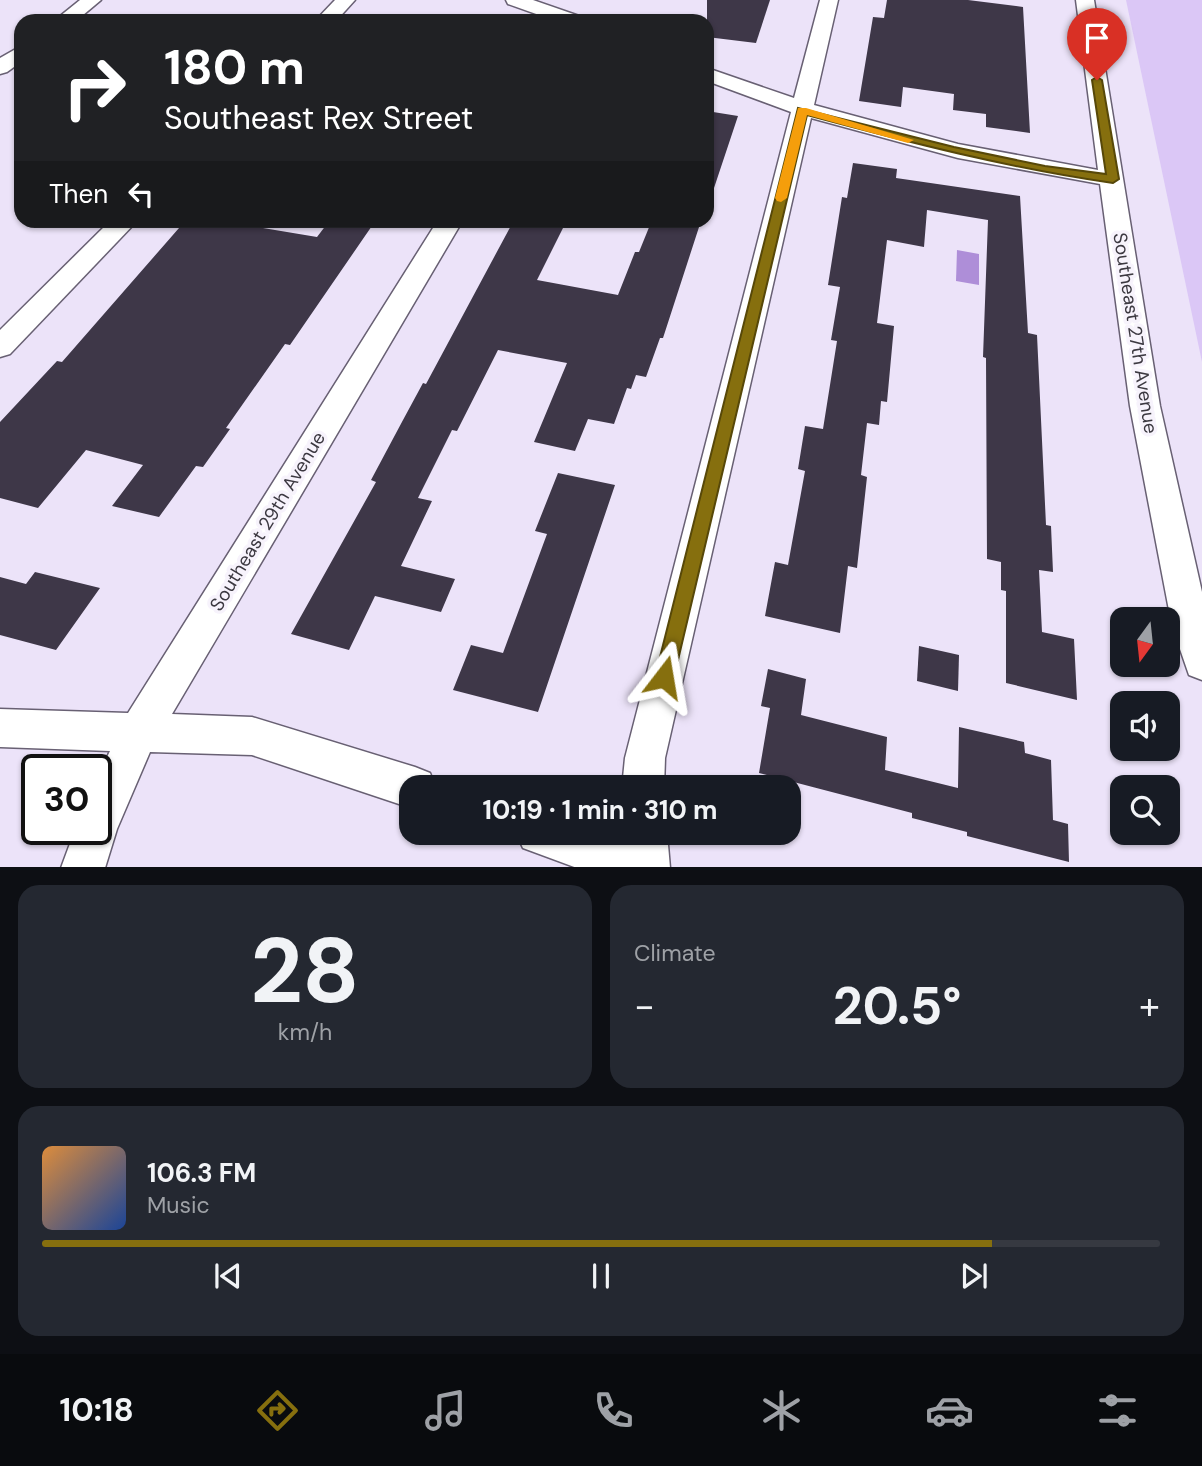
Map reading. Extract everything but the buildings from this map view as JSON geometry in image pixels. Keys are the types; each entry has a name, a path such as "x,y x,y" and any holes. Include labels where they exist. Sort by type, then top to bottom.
{"street":[{"path":"73,14 92,0"},
{"path":"332,14 346,0"},
{"path":"515,0 554,14"},
{"path":"644,775 645,758 829,0"},
{"name":"Southeast 27th Avenue","path":"1084,0 1145,406 1191,626 1202,663"},
{"path":"0,68 14,57"},
{"path":"714,77 802,110 952,151 1045,170 1113,179"},
{"path":"0,347 118,228"},
{"name":"Southeast 29th Avenue","path":"112,793 139,732 445,228"},
{"path":"0,728 251,736 399,783"},
{"name":"Southeast 29th Avenue","path":"83,867 91,845"},
{"path":"576,845 647,867 646,845"}],"shaded area":[{"path":"1126,0 1202,0 1202,362"},
{"path":"957,250 979,254 979,285 956,281"}],"slow traffic":[{"path":"781,198 802,110 908,140"}],"route":[{"path":"664,677 802,110 952,151 1045,170 1113,179 1097,80"}]}
